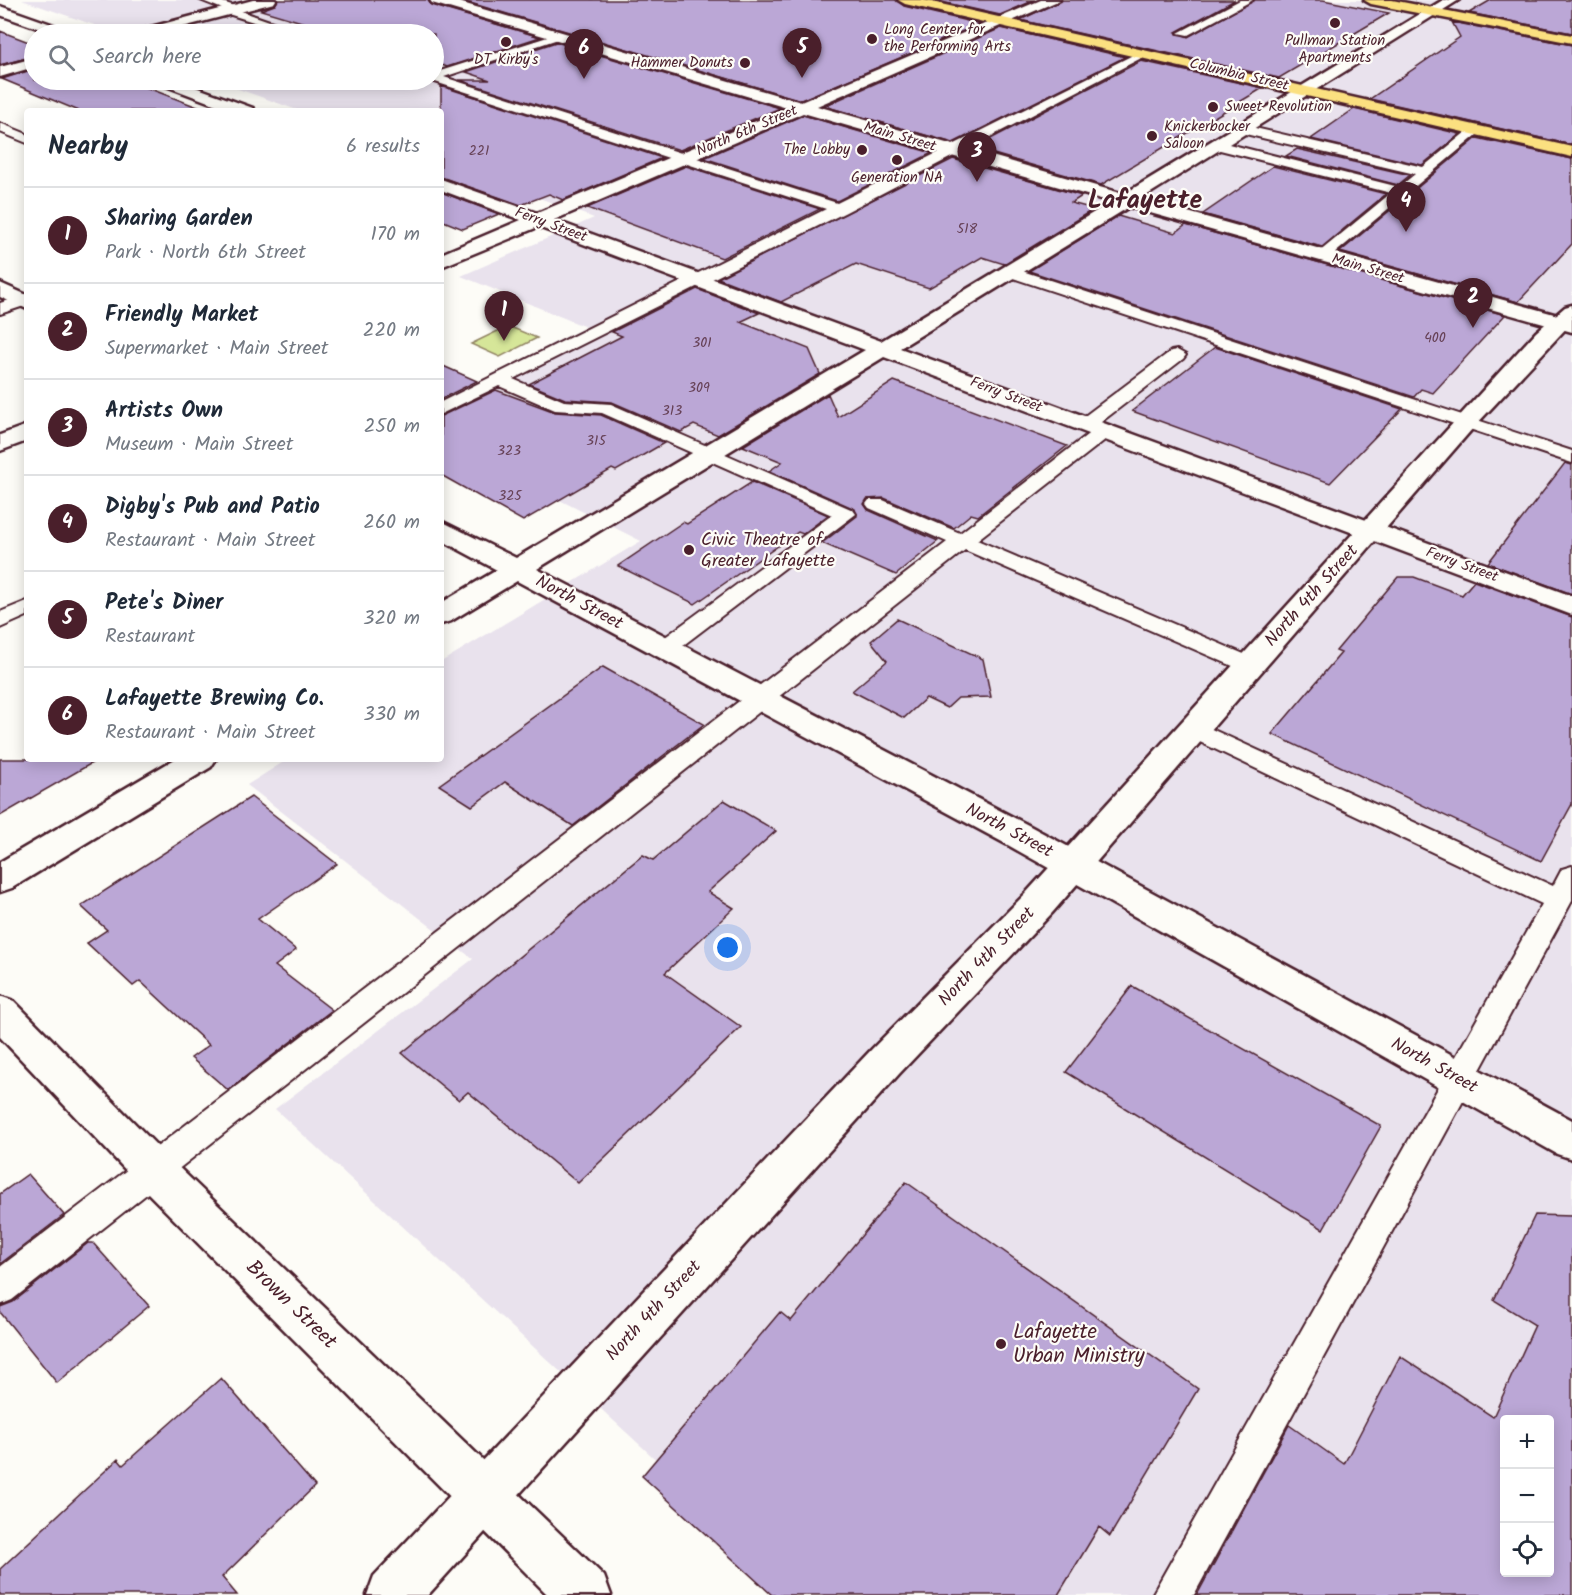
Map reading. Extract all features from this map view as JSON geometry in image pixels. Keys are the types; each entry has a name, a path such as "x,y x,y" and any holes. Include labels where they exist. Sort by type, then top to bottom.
{"main road":[{"name":"Columbia Street","path":"905,0 1572,152"},
{"path":"1371,0 1572,39"}],"street":[{"path":"178,24 269,0"},
{"name":"Main Street","path":"437,0 1126,201 1323,256 1568,320"},
{"name":"North 6th Street","path":"444,260 1053,0"},
{"path":"444,613 1011,272 1452,0"},
{"path":"0,10 38,24"},
{"path":"0,72 24,66"},
{"path":"190,90 239,108"},
{"name":"Ferry Street","path":"444,185 1572,606"},
{"path":"0,289 24,301"},
{"name":"North 4th Street","path":"393,1595 885,1062 1073,866 1465,423 1568,320"},
{"path":"0,444 24,433"},
{"name":"North Street","path":"444,531 1073,866 1460,1081 1572,1140"},
{"path":"0,879 195,762"},
{"name":"Brown Street","path":"0,1012 152,1169 585,1595"}],"lane":[{"path":"205,0 272,24"},
{"path":"1184,33 1248,0"},
{"path":"444,75 561,36"},
{"path":"444,408 841,209 1143,54"},
{"path":"444,81 841,209"},
{"path":"0,127 24,138"},
{"path":"1242,129 1426,172"},
{"path":"1323,256 1477,130"},
{"path":"1216,145 1402,192"},
{"path":"1011,272 1572,457"},
{"path":"0,309 24,302"},
{"path":"0,1288 965,542 1178,355"},
{"path":"499,380 561,406 605,408 846,514 665,648"},
{"path":"876,504 1250,665"},
{"path":"0,621 24,609"},
{"path":"1172,1595 1460,1081 1565,888 1194,729"}],"shaded area":[{"path":"22,0 1572,0 1572,1595 803,1595 275,1109 473,959 247,785 283,762 444,762 444,660 641,541 462,451 500,430 455,409 603,334 461,276 594,218 444,163 444,108 292,108 241,90 444,90 444,24 91,24"}],"green space":[{"path":"508,326 537,338 500,357 471,344"}],"building":[{"path":"278,0 428,0 431,5 540,37 447,67 444,66 444,24 308,24 261,10 275,5"},
{"path":"460,0 896,0 904,6 980,24 801,100"},
{"path":"933,0 1035,0 1000,15"},
{"path":"1062,0 1235,0 1176,32 1188,37 1255,0 1323,0 1389,13 1279,78 1020,20"},
{"path":"1491,0 1572,0 1572,33 1469,13"},
{"path":"1452,22 1572,45 1572,145 1370,99 1460,37"},
{"path":"1001,28 1125,57 953,143 824,106"},
{"path":"0,31 24,40 24,59 0,65"},
{"path":"556,42 780,108 680,150 459,80 490,80 466,72"},
{"path":"1141,61 1263,88 1101,185 973,148"},
{"path":"24,72 24,88 2,79"},
{"path":"444,87 662,158 563,200 549,194 521,205 444,178 444,108 441,108 441,90 444,90"},
{"path":"28,90 153,90 200,108 72,108"},
{"path":"1354,109 1460,134 1422,165 1311,139"},
{"path":"803,115 932,153 837,201 704,158"},
{"path":"1477,138 1572,159 1572,244 1518,302 1340,252"},
{"path":"1297,149 1410,175 1398,185 1286,156"},
{"path":"953,159 1082,196 1071,203 1094,209 1004,264 982,257 929,288 856,264 781,302 718,278"},
{"path":"686,166 820,209 722,258 587,208"},
{"path":"1273,166 1386,194 1322,247 1203,214"},
{"path":"444,193 499,214 463,229 444,221"},
{"path":"1118,216 1175,233 1186,225 1505,315 1433,393 1421,389 1414,397 1029,271"},
{"path":"697,289 759,313 740,322 809,349 820,374 718,435 694,425 681,432 612,402 565,399 529,384 622,336 612,332"},
{"path":"1215,347 1402,409 1330,483 1132,411"},
{"path":"444,366 477,381 444,398"},
{"path":"894,381 1067,446 978,516 971,514 954,528 884,498 867,499 864,504 868,510 938,541 896,575 822,543 857,516 855,509 769,471 782,462 743,446 828,394 838,417"},
{"path":"496,390 555,412 601,415 664,443 616,471 612,469 523,521 444,477 444,415"},
{"path":"1565,463 1572,465 1572,594 1488,563"},
{"name":"Civic Theatre of Greater Lafayette","path":"752,482 828,515 803,534 798,532 695,604 618,566 683,522 687,524"},
{"path":"1398,577 1414,577 1462,595 1474,581 1572,617 1572,804 1541,861 1272,734 1341,653 1336,651"},
{"path":"897,619 983,659 991,697 958,698 947,708 926,698 904,718 852,691 887,661 871,641"},
{"path":"603,667 704,724 573,826 505,782 472,806 439,785"},
{"path":"0,759 24,759 24,762 94,762 0,816"},
{"path":"251,797 337,864 258,919 296,950 275,966 332,1010 228,1090 191,1058 209,1045 140,981 133,986 87,943 107,930 81,906"},
{"path":"724,800 776,831 708,892 734,908 665,973 741,1027 578,1183 468,1092 459,1100 402,1053 643,855 653,860"},
{"path":"1132,986 1381,1126 1323,1229 1066,1072"},
{"path":"28,1174 64,1215 0,1264 0,1194"},
{"path":"906,1182 1198,1389 1110,1536 1099,1527 1058,1595 772,1595 642,1476 780,1312 791,1321"},
{"path":"1535,1215 1572,1216 1572,1595 1197,1595 1289,1425 1344,1464 1400,1356 1493,1417 1535,1325 1494,1300"},
{"path":"88,1243 93,1243 149,1306 57,1383 0,1312 0,1307 13,1302"},
{"path":"221,1378 315,1486 222,1577 237,1595 0,1595 0,1569 118,1459 123,1465"}],"place":[{"name":"Pullman Station Apartments","path":"1335,23"},
{"name":"Long Center for the Performing Arts","path":"872,39"},
{"name":"DT Kirby's","path":"506,42"},
{"name":"Hammer Donuts","path":"745,63"},
{"name":"Pete's Diner","path":"802,78"},
{"name":"Lafayette Brewing Co.","path":"584,79"},
{"name":"Sweet Revolution","path":"1213,107"},
{"name":"Knickerbocker Saloon","path":"1152,136"},
{"name":"The Lobby","path":"862,150"},
{"name":"Generation NA","path":"897,160"},
{"name":"Artists Own","path":"977,182"},
{"name":"Digby's Pub and Patio","path":"1406,232"},
{"name":"Friendly Market","path":"1473,328"},
{"name":"Sharing Garden","path":"504,341"},
{"name":"Civic Theatre of Greater Lafayette","path":"689,550"},
{"name":"Lafayette Urban Ministry","path":"1001,1344"}],"district":[{"name":"Lafayette","path":"1145,201"}]}
